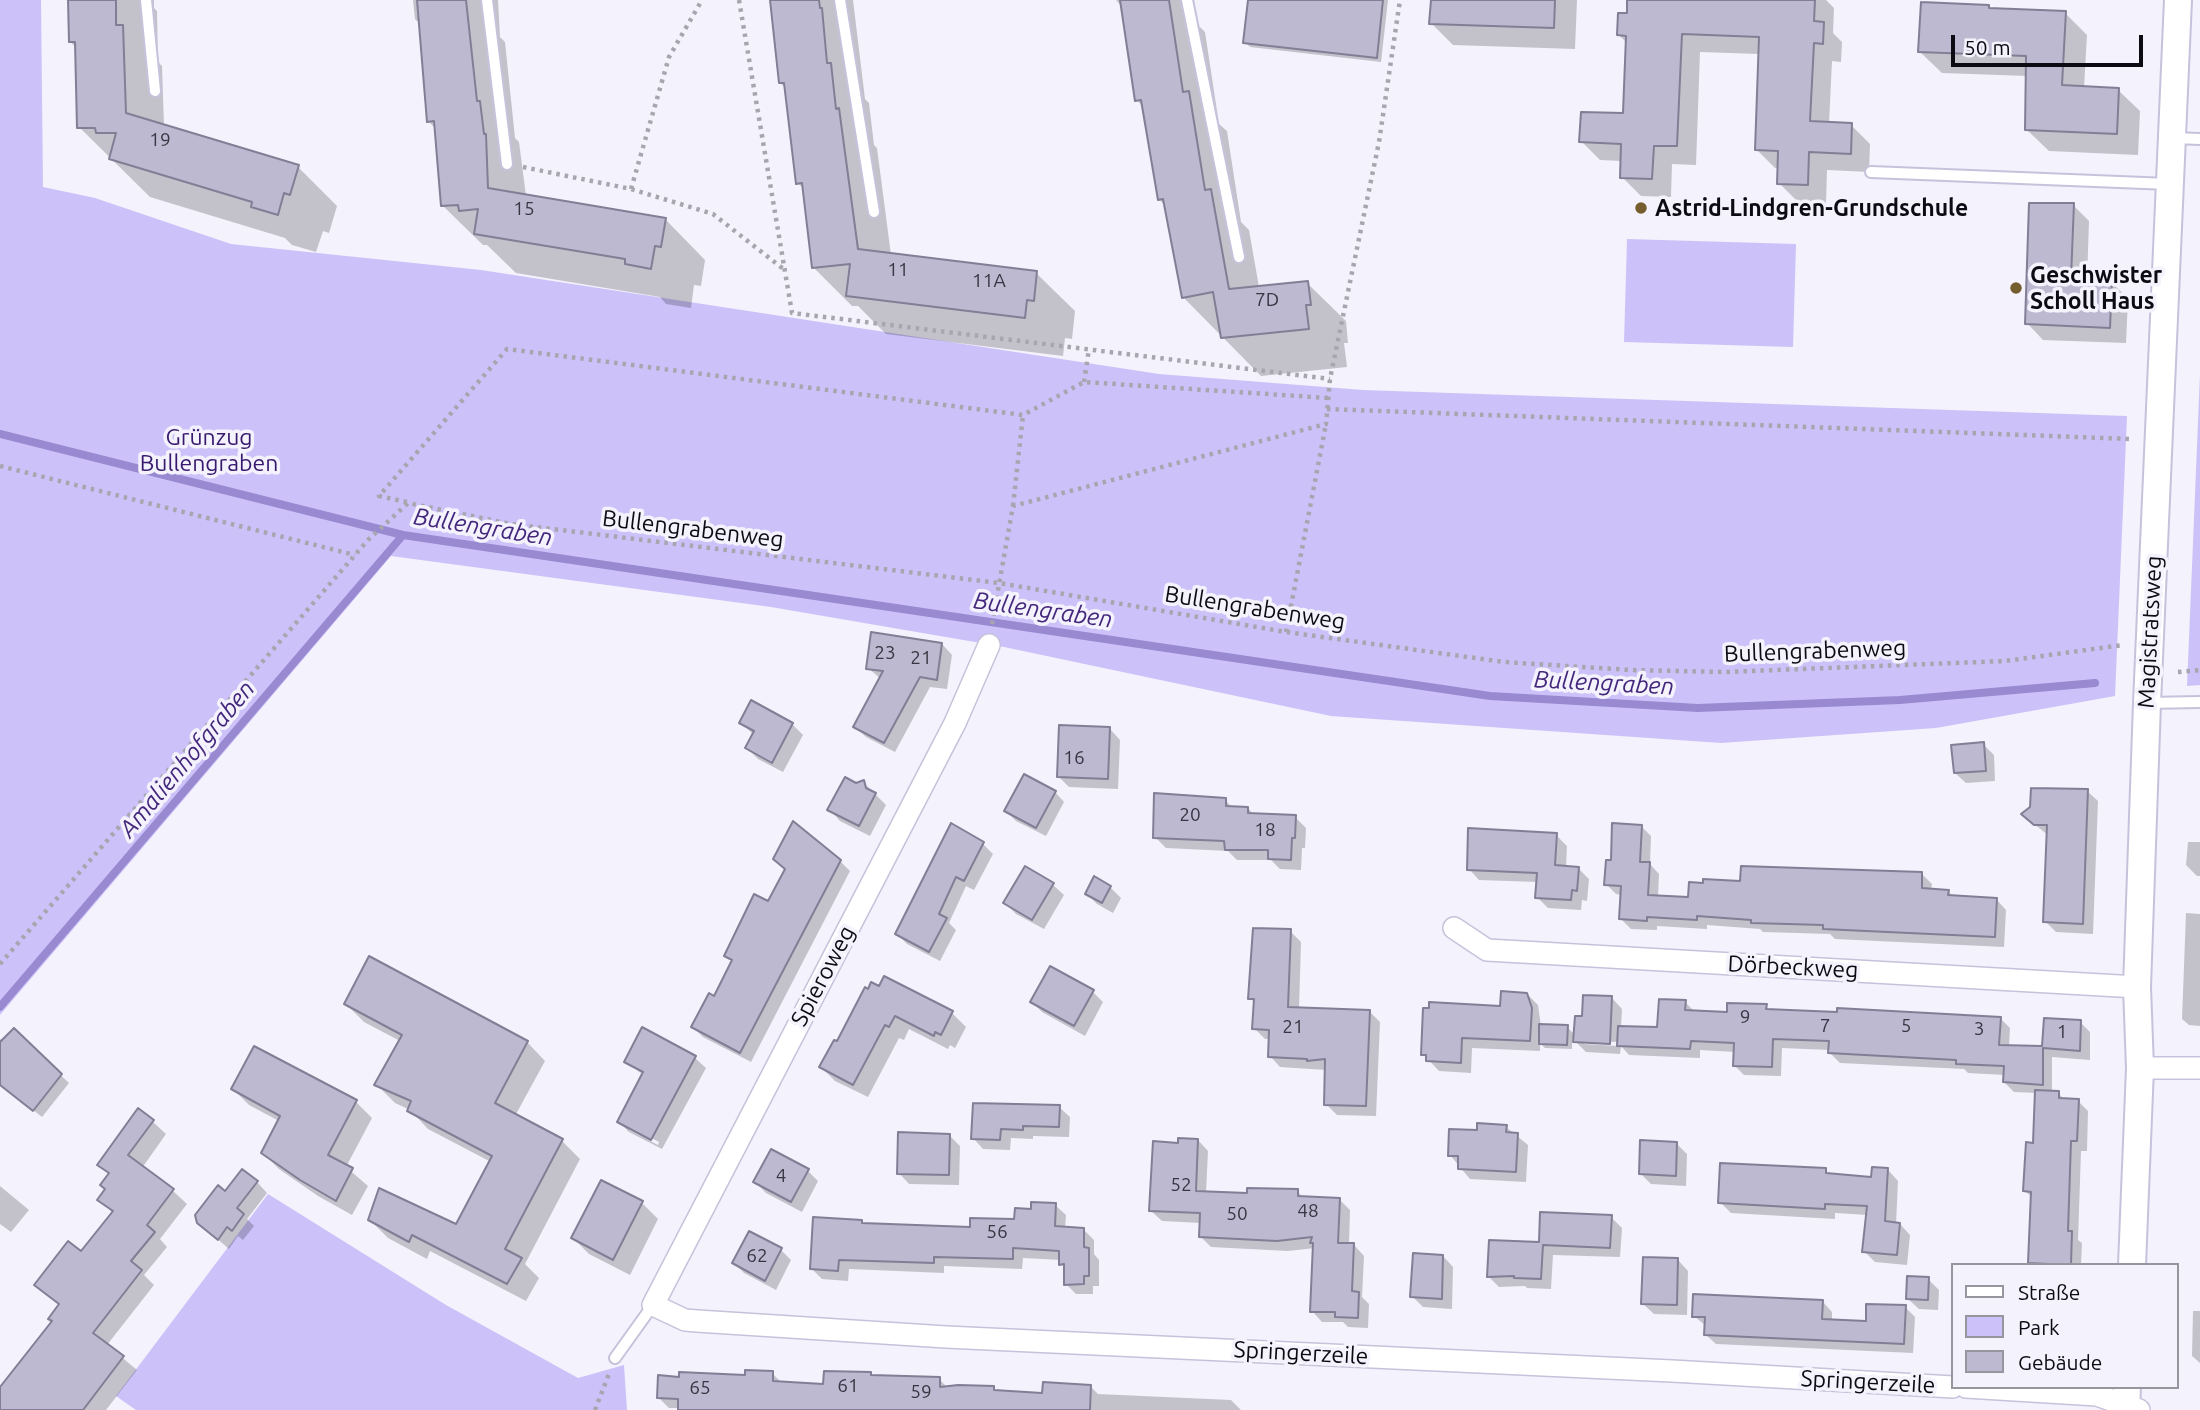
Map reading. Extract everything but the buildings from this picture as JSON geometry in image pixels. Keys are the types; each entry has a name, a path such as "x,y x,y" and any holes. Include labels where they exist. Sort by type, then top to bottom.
{"street":[{"name":"Magistratsweg","path":"2132,1263 2140,1068 2137,987 2147,703 2178,0"},
{"name":"Spieroweg","path":"653,1305 955,723 989,645"},
{"name":"Dörbeckweg","path":"1454,928 1487,950 2137,987"},
{"path":"2140,1068 2200,1068"},
{"name":"Springerzeile","path":"653,1305 685,1320 711,1322 1952,1387"},
{"name":"Springerzeile","path":"1999,1389 2097,1395 2130,1403"}],"lane":[{"path":"146,0 155,91"},
{"path":"487,0 507,164"},
{"path":"840,0 874,212"},
{"path":"1187,0 1239,257"},
{"path":"2172,138 2200,139"},
{"path":"1871,172 2170,184"},
{"path":"2147,703 2200,702"},
{"path":"615,1358 653,1305"}],"path":[{"path":"631,189 669,57 702,0"},
{"path":"739,0 792,313 1330,379"},
{"path":"1286,632 1326,424 1330,379 1379,142 1400,0"},
{"path":"507,164 631,189 713,214 787,272"},
{"name":"Bullengrabenweg","path":"1023,415 507,349 379,496 511,524 999,583 1286,632 1504,662 1711,672 2006,661 2123,645"},
{"path":"1084,382 1089,349"},
{"path":"989,645 1013,506 1023,415 1084,382 1328,398"},
{"path":"1327,410 2131,439"},
{"path":"1013,506 1326,424"},
{"path":"0,466 355,555"},
{"path":"0,964 368,540 408,503"},
{"path":"2178,672 2200,670"},
{"path":"595,1410 615,1358"}],"green space":[{"name":"Grünzug Bullengraben","path":"0,0 41,0 43,187 95,198 231,244 481,270 1159,374 1363,390 2127,416 2115,696 1936,728 1721,743 1331,716 1004,647 771,607 391,556 0,1015"},
{"path":"1627,239 1796,244 1793,347 1624,342"},
{"path":"2200,374 2200,685 2187,686"},
{"path":"268,1194 446,1305 578,1378 624,1365 627,1410 136,1410 116,1396"}],"waterway":[{"name":"Bullengraben","path":"0,434 403,535 1490,696 1698,708 1900,700 2095,683"},
{"name":"Amalienhofgraben","path":"0,1007 403,535"}],"place":[{"name":"Astrid-Lindgren-Grundschule","path":"1641,208"},
{"name":"Geschwister Scholl Haus","path":"2016,288"}]}
